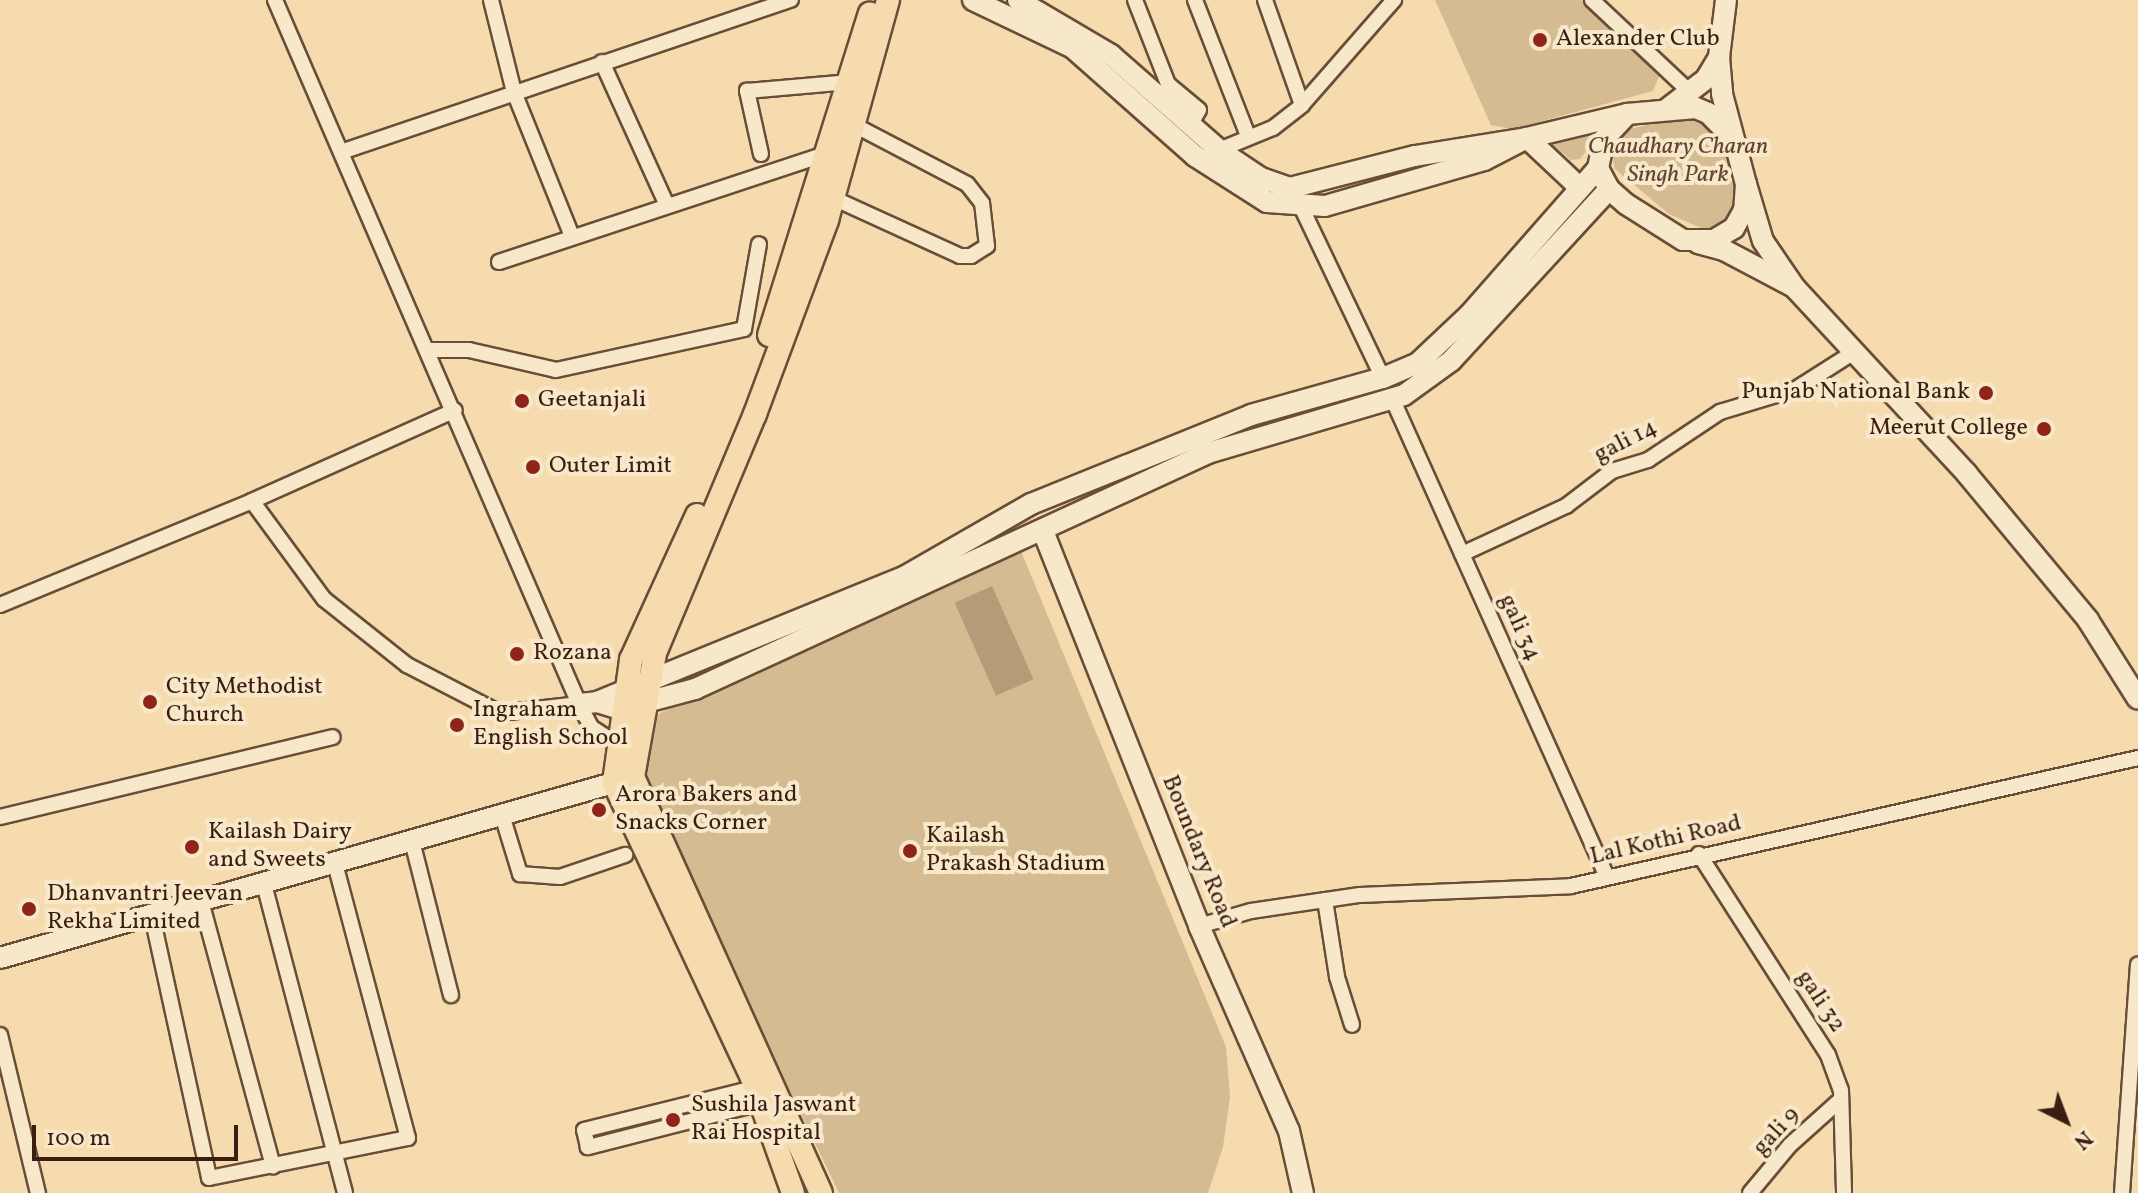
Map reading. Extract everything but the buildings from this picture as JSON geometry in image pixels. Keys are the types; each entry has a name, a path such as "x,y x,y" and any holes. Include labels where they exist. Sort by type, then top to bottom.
{"main road":[{"path":"624,780 633,699 631,660 741,419 874,0"},
{"path":"821,1193 763,1091 624,780 619,745 633,699 650,679 655,653 755,414 833,198 888,0"},
{"path":"763,1091 793,1193"}],"street":[{"path":"275,0 428,350 588,703 591,727 619,745"},
{"path":"491,0 514,92 571,234"},
{"path":"341,152 791,0"},
{"path":"973,0 1073,48 1195,156 1239,187 1267,202 1480,142 1527,138 1627,114 1667,109 1708,113 1730,135"},
{"path":"1018,0 1111,55 1219,150 1261,178 1296,196 1383,378"},
{"path":"1135,0 1168,84 1199,110 1190,125"},
{"path":"1195,0 1248,136"},
{"path":"1265,0 1302,105"},
{"path":"1219,150 1273,128 1302,105 1394,0"},
{"path":"1592,0 1690,92"},
{"path":"1726,0 1719,57 1730,135 1763,241 1795,288 1967,474 2068,596 2138,699"},
{"path":"1667,109 1706,79 1719,57"},
{"path":"602,62 666,203"},
{"path":"761,154 747,91 849,82"},
{"path":"650,679 904,577 1031,504 1251,415 1383,378 1418,363 1469,315 1598,168 1604,139 1627,114"},
{"path":"833,198 960,256 971,256 987,246 982,203 967,184 854,125"},
{"path":"1527,138 1580,188"},
{"path":"499,262 571,234 826,154"},
{"path":"1598,168 1609,189 1657,226 1724,250 1795,288"},
{"path":"1695,242 1714,240 1734,228 1744,210 1746,184"},
{"path":"252,501 324,599 407,665 500,713 695,689 1208,453 1392,398 1451,361 1609,189"},
{"path":"744,329 759,244"},
{"path":"428,350 469,350 556,370 774,321"},
{"name":"gali 14","path":"1462,554 1566,506 1612,471 1648,460 1720,412 1796,389 1854,352"},
{"name":"gali 34","path":"1392,398 1607,877"},
{"path":"0,605 252,501 455,410"},
{"name":"Boundary Road","path":"1043,531 1199,926 1289,1131 1303,1193"},
{"path":"0,817 333,737"},
{"name":"Lal Kothi Road","path":"1199,926 1251,911 1325,900 1571,886 1699,854 2012,790 2138,758"},
{"path":"0,958 624,780"},
{"path":"502,815 520,874 560,877 625,855"},
{"path":"412,841 451,995"},
{"name":"gali 32","path":"1699,854 1828,1055 1841,1090 1838,1102 1844,1193"},
{"path":"152,916 211,1186 273,1166 338,1156 408,1138 335,863"},
{"path":"264,884 338,1156 345,1193"},
{"path":"1325,900 1337,977 1352,1025"},
{"path":"201,901 273,1166"},
{"path":"2122,1193 2138,965"},
{"path":"0,1035 38,1193"},
{"path":"763,1091 588,1147 584,1130 763,1091"},
{"name":"gali 9","path":"1750,1193 1790,1145 1838,1102"}],"green space":[{"name":"Alexander Club","path":"1435,0 1585,0 1661,72 1653,91 1513,129 1491,125"},
{"name":"Chaudhary Charan Singh Park","path":"1693,114 1733,158 1738,200 1724,221 1708,231 1669,214 1615,169 1613,160 1616,142 1626,130"},
{"path":"1611,121 1580,159 1571,160 1553,145"},
{"name":"Kailash Prakash Stadium","path":"1021,551 1226,1047 1230,1097 1223,1147 1208,1193 839,1193 641,783 638,747 660,713"}],"shaded area":[{"path":"992,586 1033,679 996,696 955,603"}],"place":[{"name":"Alexander Club","path":"1540,40"},
{"name":"Punjab National Bank","path":"1986,393"},
{"name":"Geetanjali","path":"522,401"},
{"name":"Meerut College","path":"2044,429"},
{"name":"Outer Limit","path":"533,467"},
{"name":"Rozana","path":"517,654"},
{"name":"City Methodist Church","path":"150,702"},
{"name":"Ingraham English School","path":"457,725"},
{"name":"Arora Bakers and Snacks Corner","path":"599,810"},
{"name":"Kailash Dairy and Sweets","path":"192,847"},
{"name":"Kailash Prakash Stadium","path":"910,851"},
{"name":"Dhanvantri Jeevan Rekha Limited","path":"29,909"},
{"name":"Sushila Jaswant Rai Hospital","path":"673,1120"}]}
